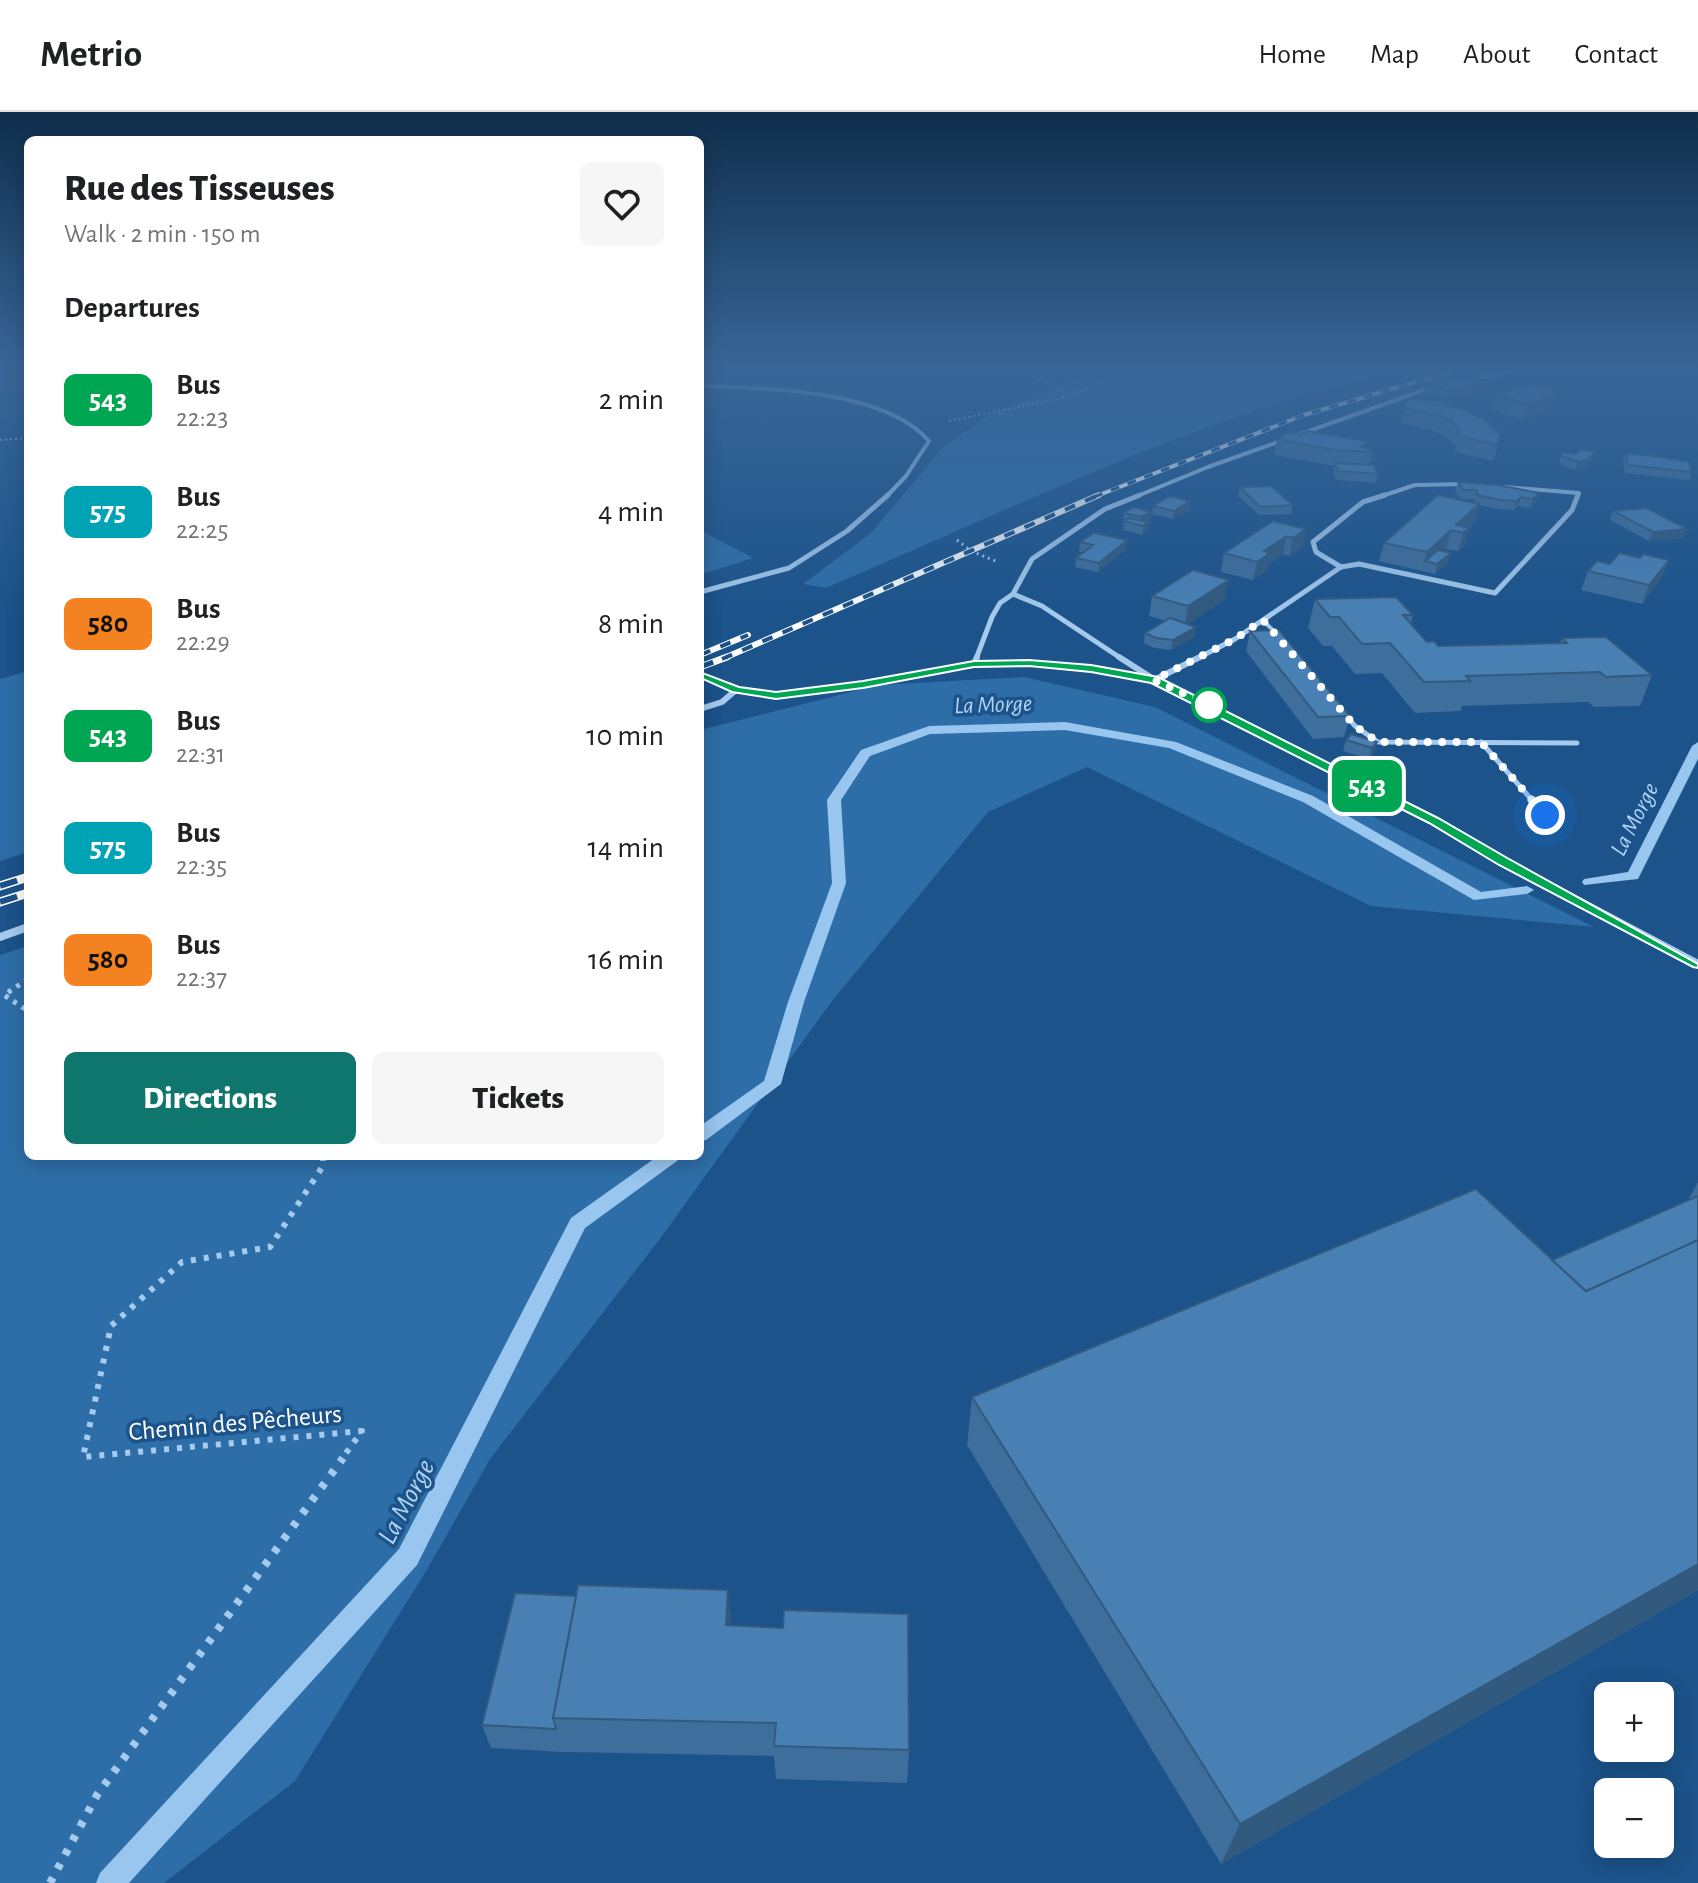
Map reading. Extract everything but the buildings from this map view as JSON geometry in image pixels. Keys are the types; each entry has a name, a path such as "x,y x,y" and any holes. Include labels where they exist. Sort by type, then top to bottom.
{"street":[{"path":"704,591 788,569 832,544 911,471 925,452"},
{"path":"974,664 992,617 1000,603 1013,594 1032,559 1105,509 1251,452"},
{"path":"1341,567 1316,552 1313,542 1363,502 1415,485 1477,485"},
{"path":"704,676 736,690 776,695 863,685 974,664 1029,663 1091,669 1154,680 1235,639 1341,567 1359,564 1495,593 1572,510 1579,493 1492,486"},
{"path":"1013,594 1042,606 1154,680 1434,820 1504,862 1698,964"},
{"path":"704,708 722,702 736,690"},
{"path":"0,937 24,928"}],"lane":[{"path":"1263,620 1284,644"},
{"path":"1335,702 1355,726 1378,742 1577,743"},
{"path":"1481,742 1545,815"}],"path":[{"path":"957,540 971,551 1024,573"},
{"path":"24,982 4,995 24,1008"},
{"name":"Chemin des Pêcheurs","path":"50,1883 97,1795 362,1431 83,1457 111,1326 182,1262 270,1247 323,1166 323,1160"}],"shaded area":[{"path":"939,452 1144,452 826,588 803,584 871,533"},
{"path":"704,532 753,558 704,574"},
{"path":"24,672 24,853 0,861 0,679"},
{"path":"1024,677 1155,707 1594,927 1371,906 1087,767 988,812 832,1001 659,1240 490,1459 428,1568 295,1781 164,1883 0,1883 0,955 24,947 24,1160 704,1160 704,729 879,685"}],"waterway":[{"name":"La Morge","path":"704,1132 772,1084 796,1002 839,883 834,800 865,753 929,730 1065,726 1172,745 1308,799 1479,897 1527,890"},
{"name":"La Morge","path":"1589,882 1633,876 1698,746"},
{"name":"La Morge","path":"110,1883 408,1557 578,1223 665,1160"}],"railway":[{"path":"1098,495 1210,452"},
{"path":"724,658 1098,495"},
{"path":"1094,497 1098,495"},
{"path":"704,653 748,635"},
{"path":"704,666 724,658"},
{"path":"0,886 24,878"},
{"path":"0,902 24,894"}],"bus line":[{"name":"543","path":"704,677 736,690 776,695 863,685 939,668 974,664 1029,663 1091,669 1154,680 1434,820 1504,862 1698,964"}],"route":[{"path":"1209,705 1154,680 1235,639 1263,620 1355,726 1378,742 1481,742 1545,815"}]}
